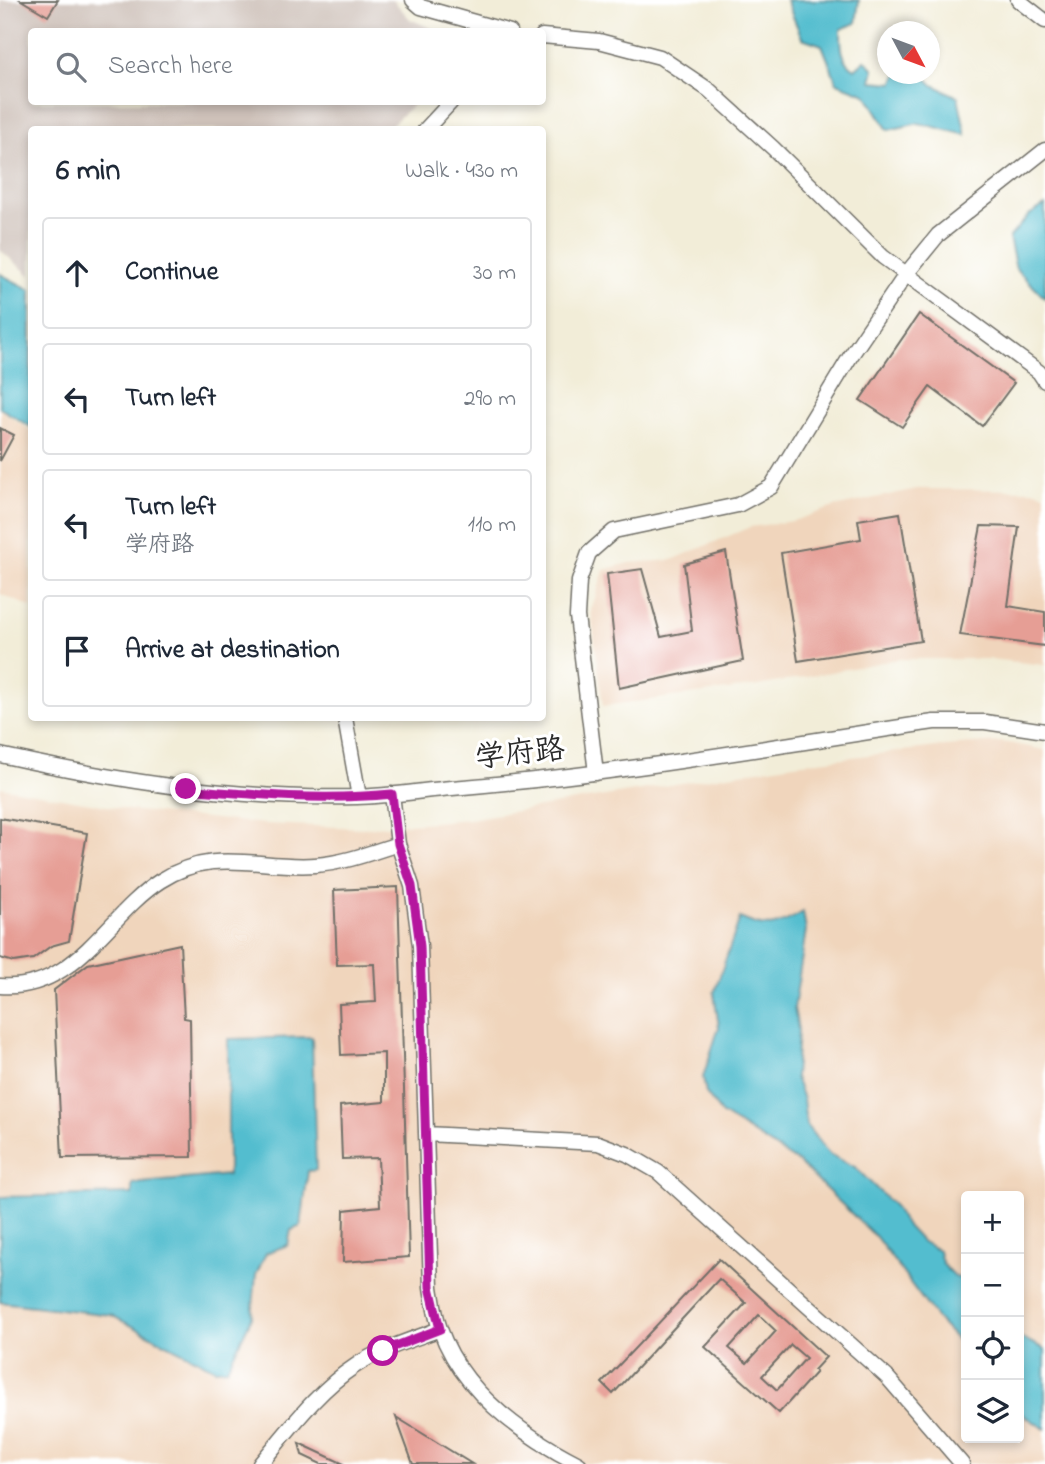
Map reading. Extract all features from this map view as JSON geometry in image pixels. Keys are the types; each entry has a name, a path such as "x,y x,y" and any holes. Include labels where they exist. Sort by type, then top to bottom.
{"street":[{"path":"413,0 421,7 496,28"},
{"path":"1018,0 1045,21"},
{"path":"546,36 599,41 660,57 709,90 773,148 883,257 1039,372 1045,381"},
{"path":"429,126 448,105"},
{"path":"596,774 577,616 579,581 589,553 614,531 738,505 771,487 850,356 907,273 938,235 1045,150"},
{"path":"346,721 359,797"},
{"name":"学府路","path":"0,755 93,776 186,789 272,796 359,797 540,782 934,722 985,722 1045,731"},
{"path":"392,794 398,844 412,886 420,946 430,1287 440,1329 461,1369 495,1408 531,1437 579,1464"},
{"path":"0,986 38,981 72,965 131,904 159,881 189,866 217,860 313,865 350,861 398,844"},
{"path":"426,1134 598,1143 627,1154 657,1172 887,1377 962,1464"},
{"path":"260,1464 311,1405 348,1371 383,1351 440,1329"}],"shaded area":[{"path":"0,0 393,0 410,19 430,28 28,28 28,105 413,105 390,126 28,126 28,273 0,250"},
{"path":"0,409 28,429 28,606 0,594"},
{"path":"917,489 1033,490 1045,494 1045,665 990,659 898,659 758,686 603,706 591,611 604,570 629,563 672,560 750,527 793,521 834,507"},
{"path":"1002,742 1045,750 1045,1464 0,1464 0,787 129,810 265,824 362,828 470,819 794,764"}],"water":[{"path":"786,0 859,0 856,23 841,29 842,51 846,61 855,69 865,60 874,69 871,81 877,82 877,84 932,84 958,97 966,135 919,123 888,130 866,94 837,83 822,45 802,38"},
{"path":"1045,205 1045,298 1016,269 1009,238 1029,215"},
{"path":"0,274 28,288 28,425 0,408"},
{"path":"803,912 806,930 794,1008 798,1030 795,1077 803,1099 806,1125 829,1154 855,1167 894,1206 904,1223 921,1241 939,1251 947,1270 961,1279 961,1344 938,1320 876,1237 799,1163 721,1113 706,1093 703,1077 719,1027 714,993 740,918 765,926 786,921"},
{"path":"312,1037 316,1170 308,1171 301,1226 291,1230 288,1245 266,1253 256,1275 252,1317 227,1368 215,1369 111,1315 0,1302 0,1197 132,1194 132,1184 228,1175 228,1039"},
{"path":"1024,1339 1045,1349 1045,1429 1024,1415"}],"building":[{"path":"21,0 58,0 48,16"},
{"path":"919,314 1014,383 982,426 930,387 902,427 860,400"},
{"path":"0,428 14,435 0,461"},
{"path":"900,513 921,641 798,661 781,553 861,539 858,520"},
{"path":"981,526 1019,527 1008,606 1045,612 1045,646 960,635"},
{"path":"726,552 743,661 619,688 607,574 642,569 661,637 692,631 684,564"},
{"path":"0,818 87,833 69,941 51,946 33,959 14,962 0,958"},
{"path":"398,887 409,1257 343,1262 344,1210 380,1206 378,1158 342,1159 340,1106 384,1102 384,1053 341,1055 339,1004 376,1002 374,964 337,965 334,890"},
{"path":"180,944 184,1018 190,1019 192,1157 62,1158 54,990 88,964"},
{"path":"719,1259 826,1357 779,1413 705,1347 746,1303 719,1279 613,1394 602,1383","holes":["759,1315 776,1331 747,1363 729,1348","791,1345 806,1358 777,1390 762,1376"]},
{"path":"396,1417 472,1464 413,1464"},
{"path":"299,1443 344,1464 321,1464 302,1455"}],"route":[{"path":"186,789 272,796 359,797 392,794 398,844 412,886 420,946 430,1287 440,1329 383,1351"}]}
